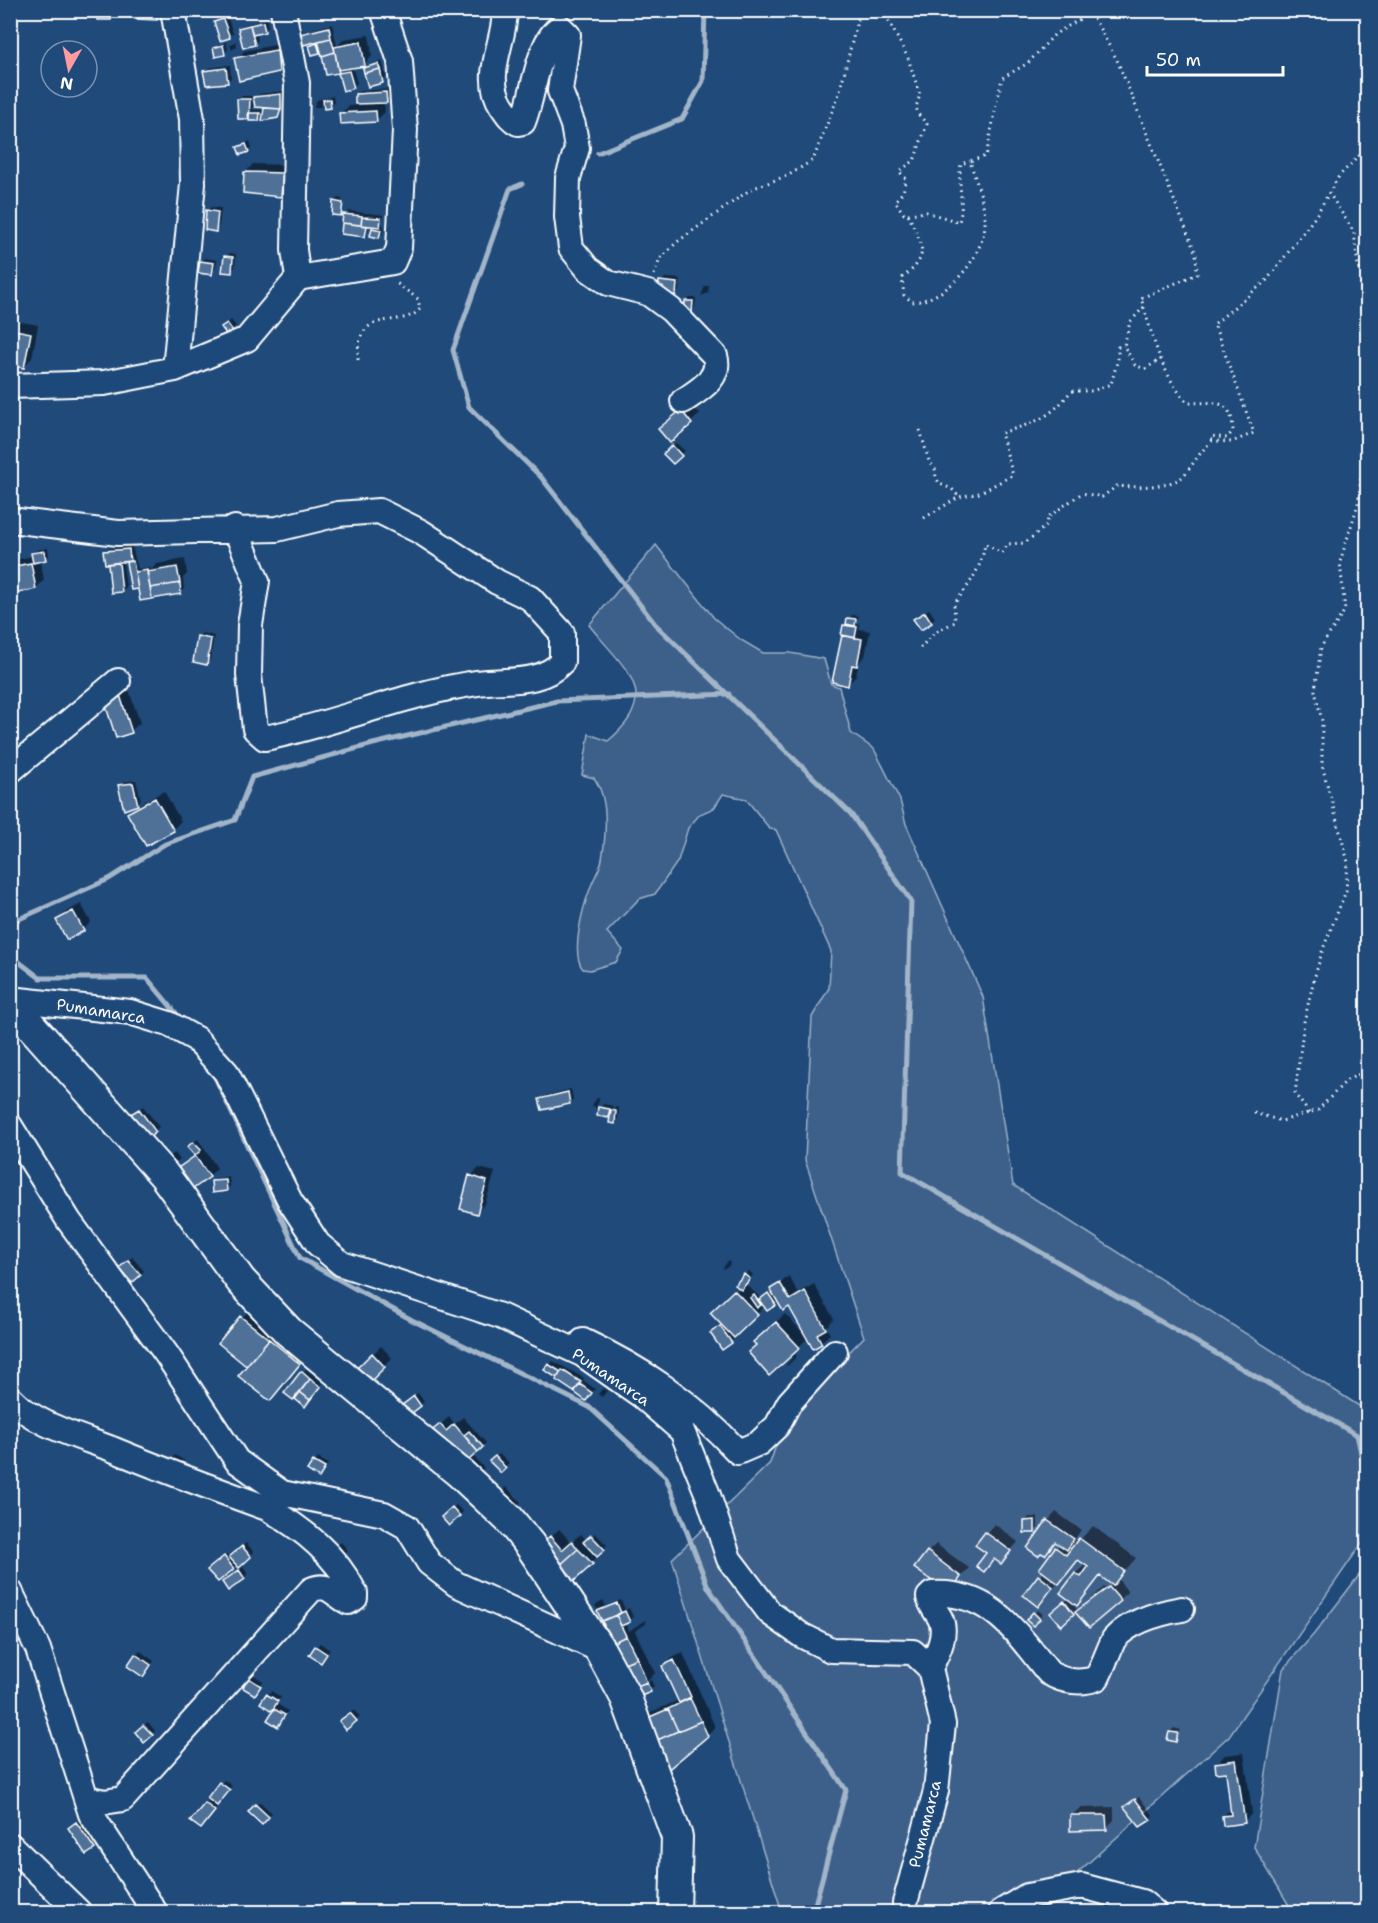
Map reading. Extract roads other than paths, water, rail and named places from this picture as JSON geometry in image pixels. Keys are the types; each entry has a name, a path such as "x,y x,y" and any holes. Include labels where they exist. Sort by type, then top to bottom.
{"main road":[{"name":"Pumamarca","path":"10,1001 164,1175 241,1281 288,1331 461,1474 509,1519 530,1545 600,1650 626,1698 677,1837 675,1912"}],"street":[{"path":"173,10 192,119 193,162 176,369"},
{"path":"283,10 297,83 294,250 298,278"},
{"path":"10,386 104,383 176,369 246,339 298,278 393,262 399,248 405,130 400,61 383,10"},
{"path":"504,10 493,74 494,94 512,120 518,123 523,122 537,73 553,32 560,27 568,35 560,91 573,124 577,148 568,178 567,217 571,248 588,269 608,283 648,293 671,310 715,356 718,365 715,374 683,401"},
{"path":"10,520 118,533 235,528 277,530 338,514 379,511 421,532 497,582 530,598 562,633 562,662 551,674 528,680 473,684 427,693 265,738 255,729 249,675 250,625 257,581 235,528"},
{"path":"10,771 118,681"},
{"name":"Pumamarca","path":"10,1001 130,1012 169,1024 196,1039 226,1071 290,1201 318,1244 342,1264 500,1316 582,1354 642,1396 682,1431 708,1495 729,1559 771,1613 801,1635 831,1650 913,1652 930,1668 944,1724 936,1791 905,1903 905,1912"},
{"path":"10,1126 69,1221 167,1355 237,1461 295,1524 343,1569 355,1598 348,1602 329,1588 320,1586 311,1590 123,1799 104,1803 86,1798"},
{"path":"554,1341 578,1339 619,1358 680,1396 708,1419 738,1452 759,1443 777,1426 789,1403 835,1352"},
{"path":"10,1398 19,1407 37,1418 74,1434 274,1500 384,1514 407,1527 429,1563 456,1584 600,1650"},
{"path":"10,1591 38,1650 91,1814 155,1912"},
{"path":"930,1668 942,1640 943,1622 930,1602 929,1597 932,1594 976,1600 1013,1627 1049,1673 1057,1678 1085,1683 1097,1678 1108,1657 1112,1641 1126,1629 1158,1613 1182,1609"},
{"path":"10,1845 79,1912"},
{"path":"1001,1912 1027,1896 1082,1886 1142,1902 1154,1912"}],"waterway":[{"path":"598,153 682,119 703,81 705,10"},
{"path":"522,184 510,189 453,350 469,407 541,477 655,624 851,814 911,901 902,1172 1357,1435 1368,1484"},
{"path":"10,923 109,879 165,844 235,820 252,777 373,744 557,701 729,694"},
{"path":"10,955 40,978 147,978 181,1019"},
{"path":"213,1073 300,1258 412,1320 589,1407 666,1477 708,1587 846,1790 813,1912"}]}
